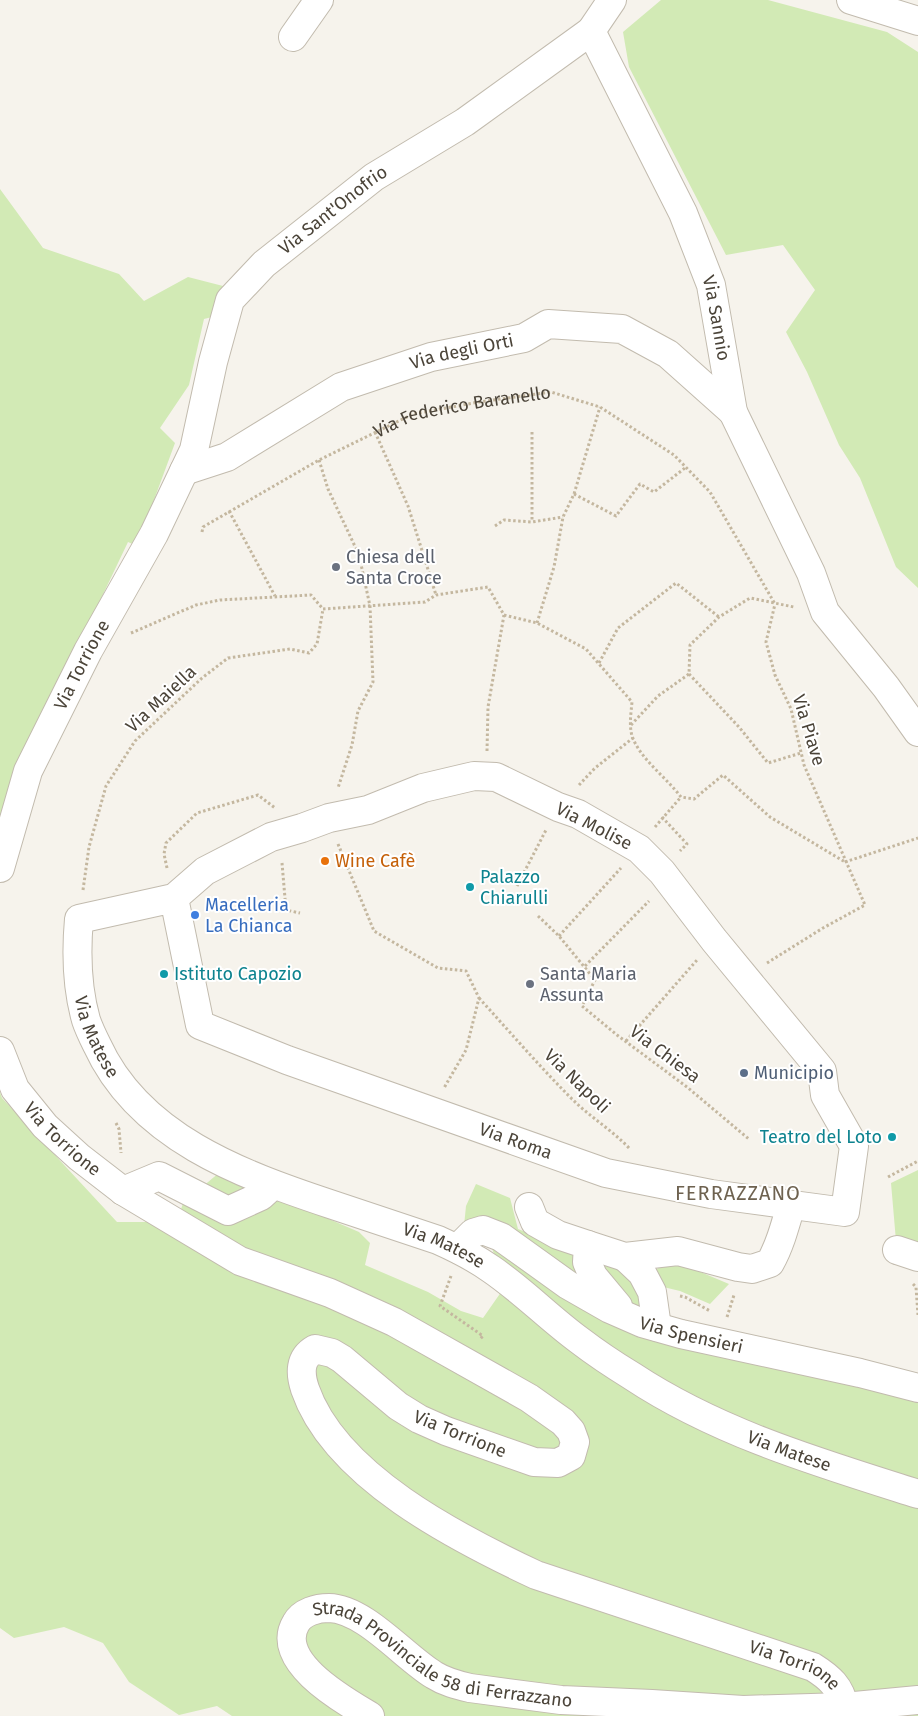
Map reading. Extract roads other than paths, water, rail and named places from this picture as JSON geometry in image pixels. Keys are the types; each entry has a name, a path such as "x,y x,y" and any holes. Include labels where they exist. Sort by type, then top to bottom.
{"street":[{"path":"293,37 319,0"},
{"path":"591,31 612,0"},
{"path":"851,0 918,21"},
{"name":"Via Sannio","path":"591,31 683,213 711,285 733,412 811,573 825,612 886,687 918,732"},
{"name":"Via Sant'Onofrio","path":"184,471 194,450 213,362 230,300 264,264 374,177 465,122 591,31"},
{"name":"Via degli Orti","path":"184,471 227,457 341,386 430,357 524,338 548,324 622,329 668,354 733,412"},
{"name":"Via Torrione","path":"0,868 28,771 88,651 154,534 184,471"},
{"name":"Via Molise","path":"174,898 205,871 271,837 329,818 368,810 423,788 474,776 496,777 558,807 578,814 639,849 668,881 822,1071 825,1095 854,1146 845,1212"},
{"name":"Via Matese","path":"174,898 79,919 77,945 79,978 86,1021 103,1058 125,1091 150,1116 181,1139 227,1165 273,1185 438,1240 460,1250 491,1269 578,1340 633,1377 691,1412 730,1429 827,1465 918,1494"},
{"name":"Via Roma","path":"174,898 200,1025 288,1060 430,1112 606,1173 723,1196 845,1212"},
{"name":"Via Torrione","path":"0,1051 15,1089 45,1126 79,1157 123,1191 240,1261 330,1294 394,1322 455,1355 546,1409 571,1431 574,1442 571,1456 558,1463 550,1464 527,1460 459,1436 405,1411 384,1396 342,1359 332,1353 315,1349 305,1356 302,1367 302,1378 311,1404 319,1420 333,1440 378,1483 452,1532 536,1575 813,1667 836,1686 843,1696 844,1706"},
{"path":"123,1191 159,1176 228,1211 261,1196 273,1185"},
{"path":"529,1207 535,1222 558,1235 625,1257 678,1251 737,1277 752,1269 770,1263 777,1251 791,1205"},
{"name":"Via Spensieri","path":"460,1250 464,1242 473,1234 483,1230 494,1234 561,1281 627,1317 657,1327 918,1388"},
{"path":"588,1245 588,1262 593,1276 627,1317"},
{"path":"625,1257 642,1273 652,1292 657,1327"},
{"path":"784,1342 861,1358 860,1373"},
{"name":"Strada Provinciale 58 di Ferrazzano","path":"370,1716 326,1688 300,1662 294,1650 292,1638 294,1626 302,1616 328,1608 349,1613 364,1621 435,1675 452,1684 470,1688 561,1700 743,1710 844,1706 918,1700"}],"place":[{"name":"Chiesa dell Santa Croce","path":"336,567"},
{"name":"Wine Cafè","path":"325,861"},
{"name":"Palazzo Chiarulli","path":"470,887"},
{"name":"Macelleria La Chianca","path":"195,915"},
{"name":"Istituto Capozio","path":"164,974"},
{"name":"Santa Maria Assunta","path":"530,984"},
{"name":"Municipio","path":"744,1073"},
{"name":"Teatro del Loto","path":"892,1137"}],"district":[{"name":"FERRAZZANO","path":"738,1193"}]}
